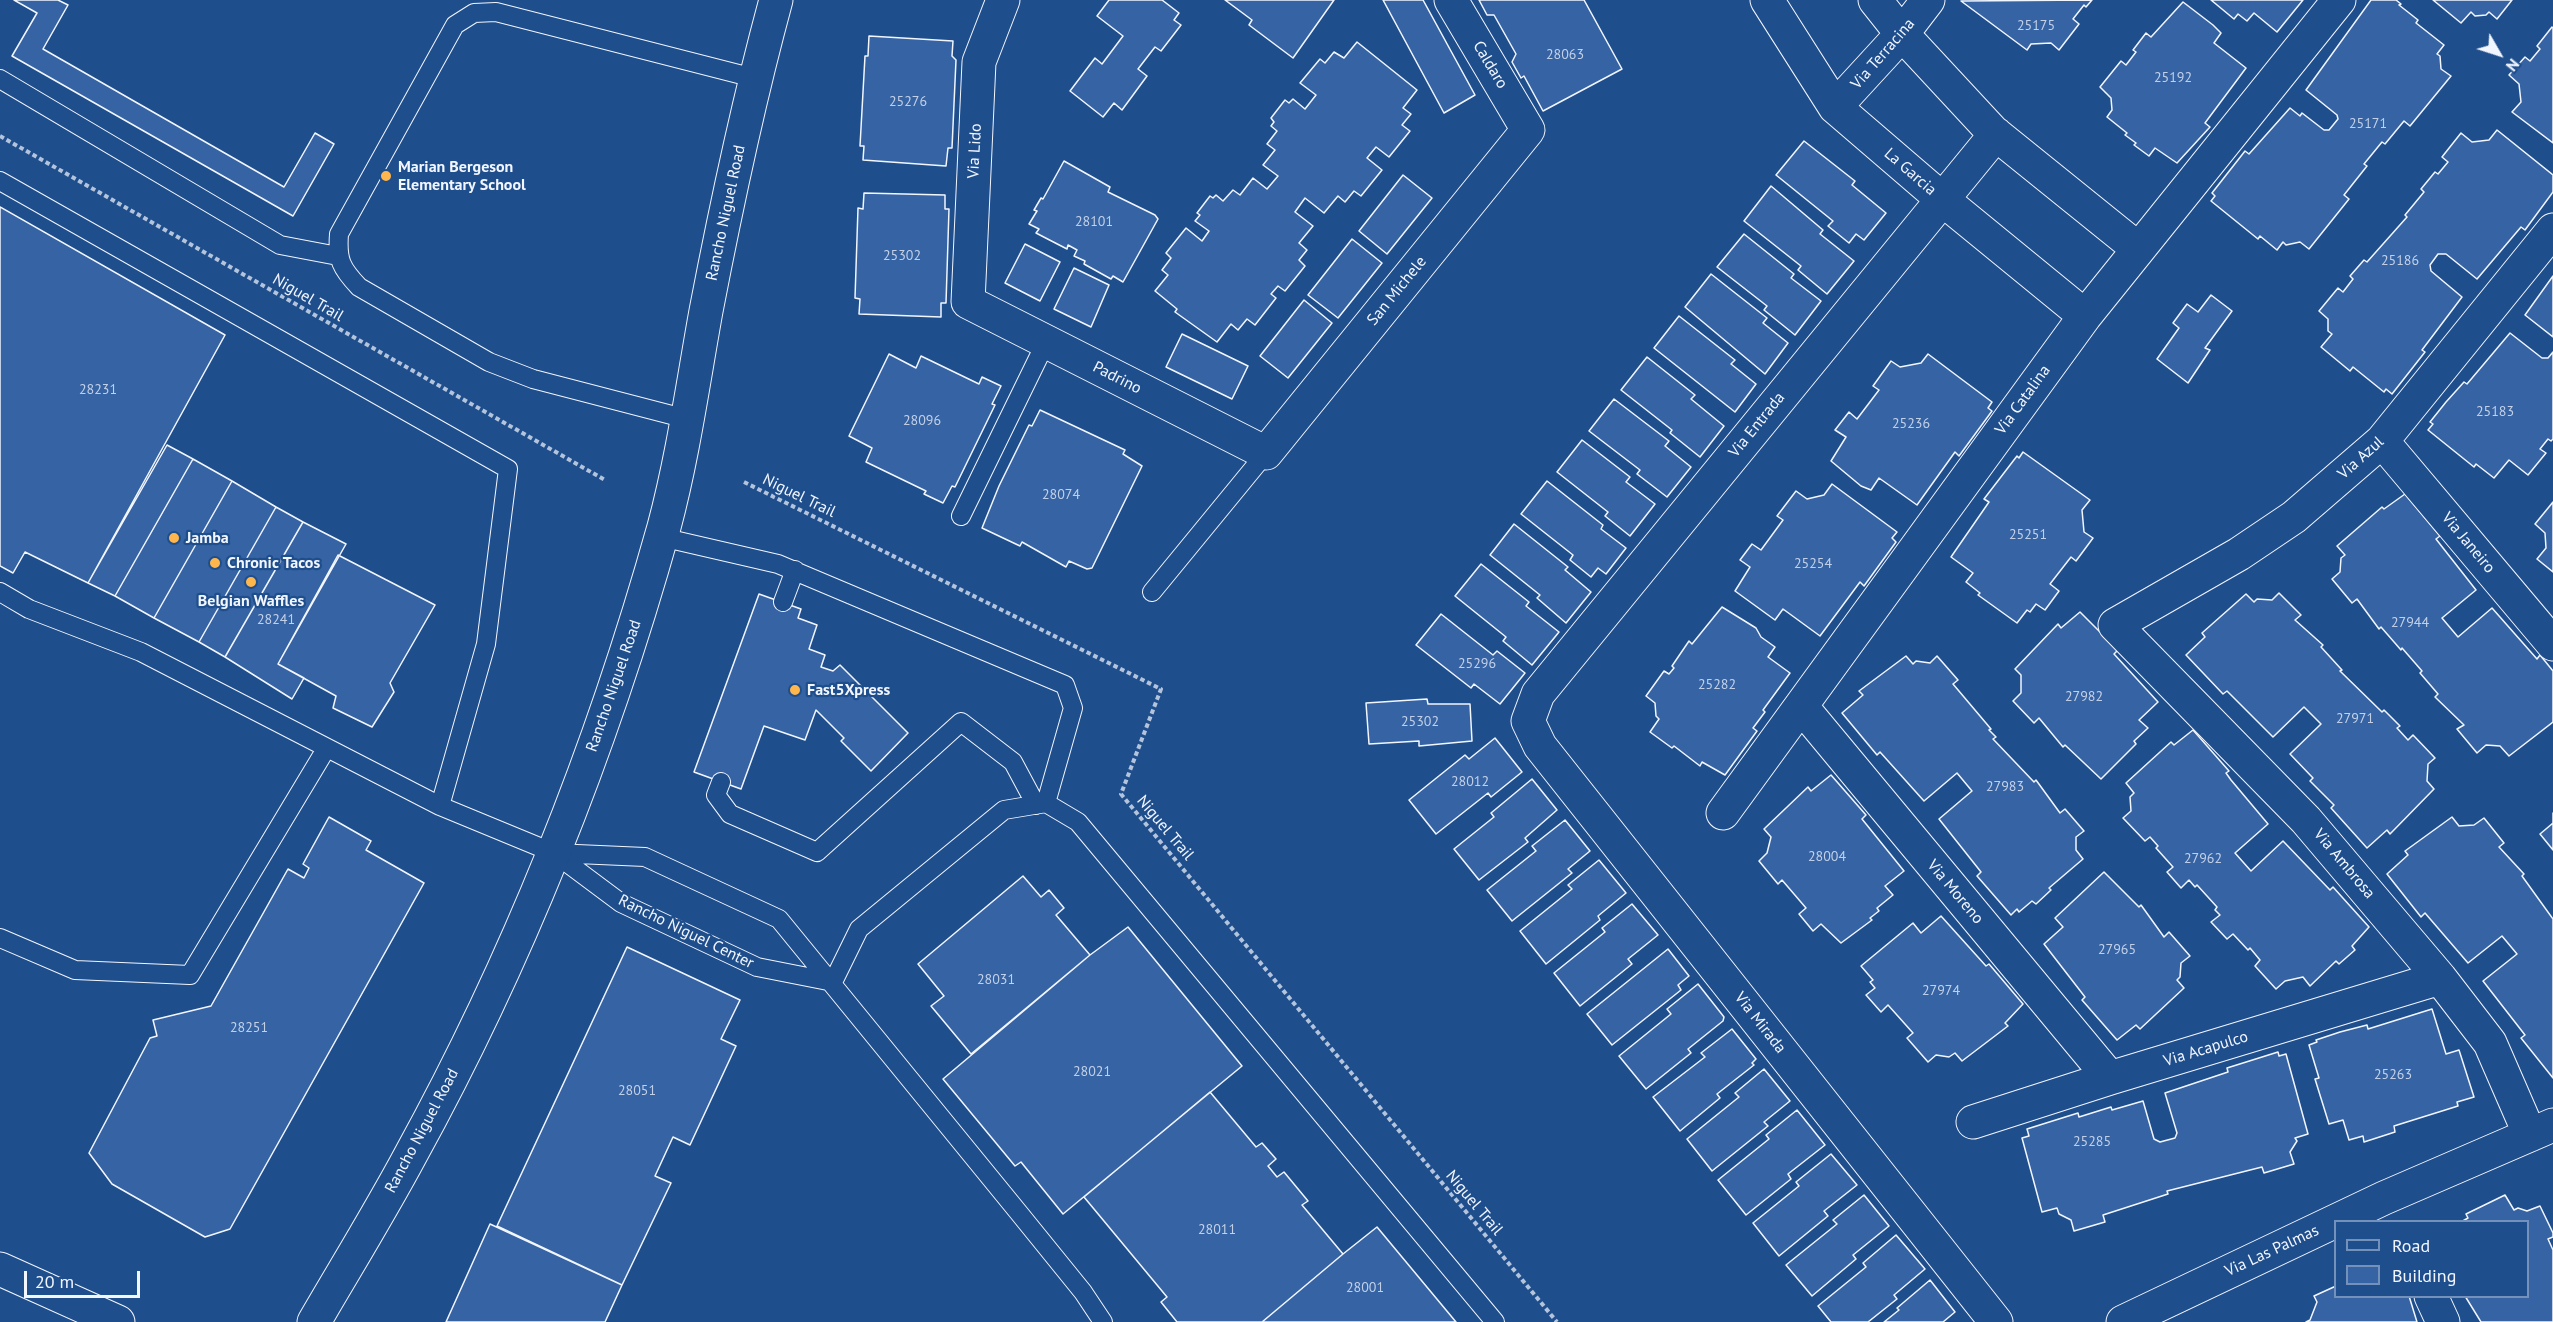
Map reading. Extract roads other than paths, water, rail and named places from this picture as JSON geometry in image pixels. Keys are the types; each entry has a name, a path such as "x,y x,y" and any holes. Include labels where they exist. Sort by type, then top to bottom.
{"street":[{"name":"Rancho Niguel Road","path":"314,1322 411,1155 484,1011 554,853 626,659 661,537 687,419 706,310 754,78 776,0"},
{"name":"Caldaro","path":"1451,0 1528,130"},
{"name":"La Garcia","path":"1767,0 1835,107 1942,199 2085,316"},
{"path":"1875,0 1902,34 1996,134 2137,248"},
{"name":"Via Terracina","path":"1835,107 1902,34 1928,0"},
{"name":"Via Catalina","path":"1723,813 2085,316 2137,248 2339,0"},
{"name":"Via Lido","path":"968,302 979,62 998,1"},
{"name":"San Michele","path":"1266,453 1528,130"},
{"name":"Via Entrada","path":"1528,721 1538,694 1996,134"},
{"name":"Via Azul","path":"2115,625 2239,554 2295,517 2382,441 2553,230"},
{"name":"Padrino","path":"968,302 1266,453"},
{"name":"Via Janeiro","path":"2382,441 2553,644"},
{"name":"Via Ambrosa","path":"2115,625 2306,820 2440,978 2490,1043 2542,1130"},
{"name":"Via Moreno","path":"1801,706 2110,1078"},
{"name":"Via Mirada","path":"1528,721 1540,746 1996,1322"},
{"name":"Via Acapulco","path":"1973,1122 2440,978"},
{"name":"Via Las Palmas","path":"2366,1220 2390,1210 2542,1130"},
{"name":"Via Las Palmas","path":"2123,1322 2334,1233"},
{"path":"0,1269 118,1322"},
{"path":"2432,1298 2443,1322"}],"lane":[{"path":"687,419 533,379 489,362 359,287 346,273 338,255 339,234 455,25 474,13 496,12 754,78"},
{"path":"0,79 280,245 338,255"},
{"path":"0,181 508,469 486,644 440,806"},
{"path":"961,516 1046,342"},
{"path":"1152,592 1266,453"},
{"path":"661,537 795,570 1065,685 1073,708 1041,804"},
{"path":"783,603 795,570"},
{"path":"0,592 29,609 141,652 440,806 554,853 645,857 779,919 833,982 1083,1292 1103,1322"},
{"path":"721,782 716,795 730,814 818,852 961,722 1013,762 1041,804 1078,822 1495,1322"},
{"path":"0,938 75,970 190,975 326,749"},
{"path":"833,982 859,929 1004,810 1041,804"},
{"name":"Rancho Niguel Center","path":"554,853 621,903 757,967 833,982"}],"place":[{"name":"Marian Bergeson Elementary School","path":"386,176"},
{"name":"Jamba","path":"174,538"},
{"name":"Chronic Tacos","path":"215,563"},
{"name":"Belgian Waffles","path":"251,582"},
{"name":"Fast5Xpress","path":"795,690"}]}
